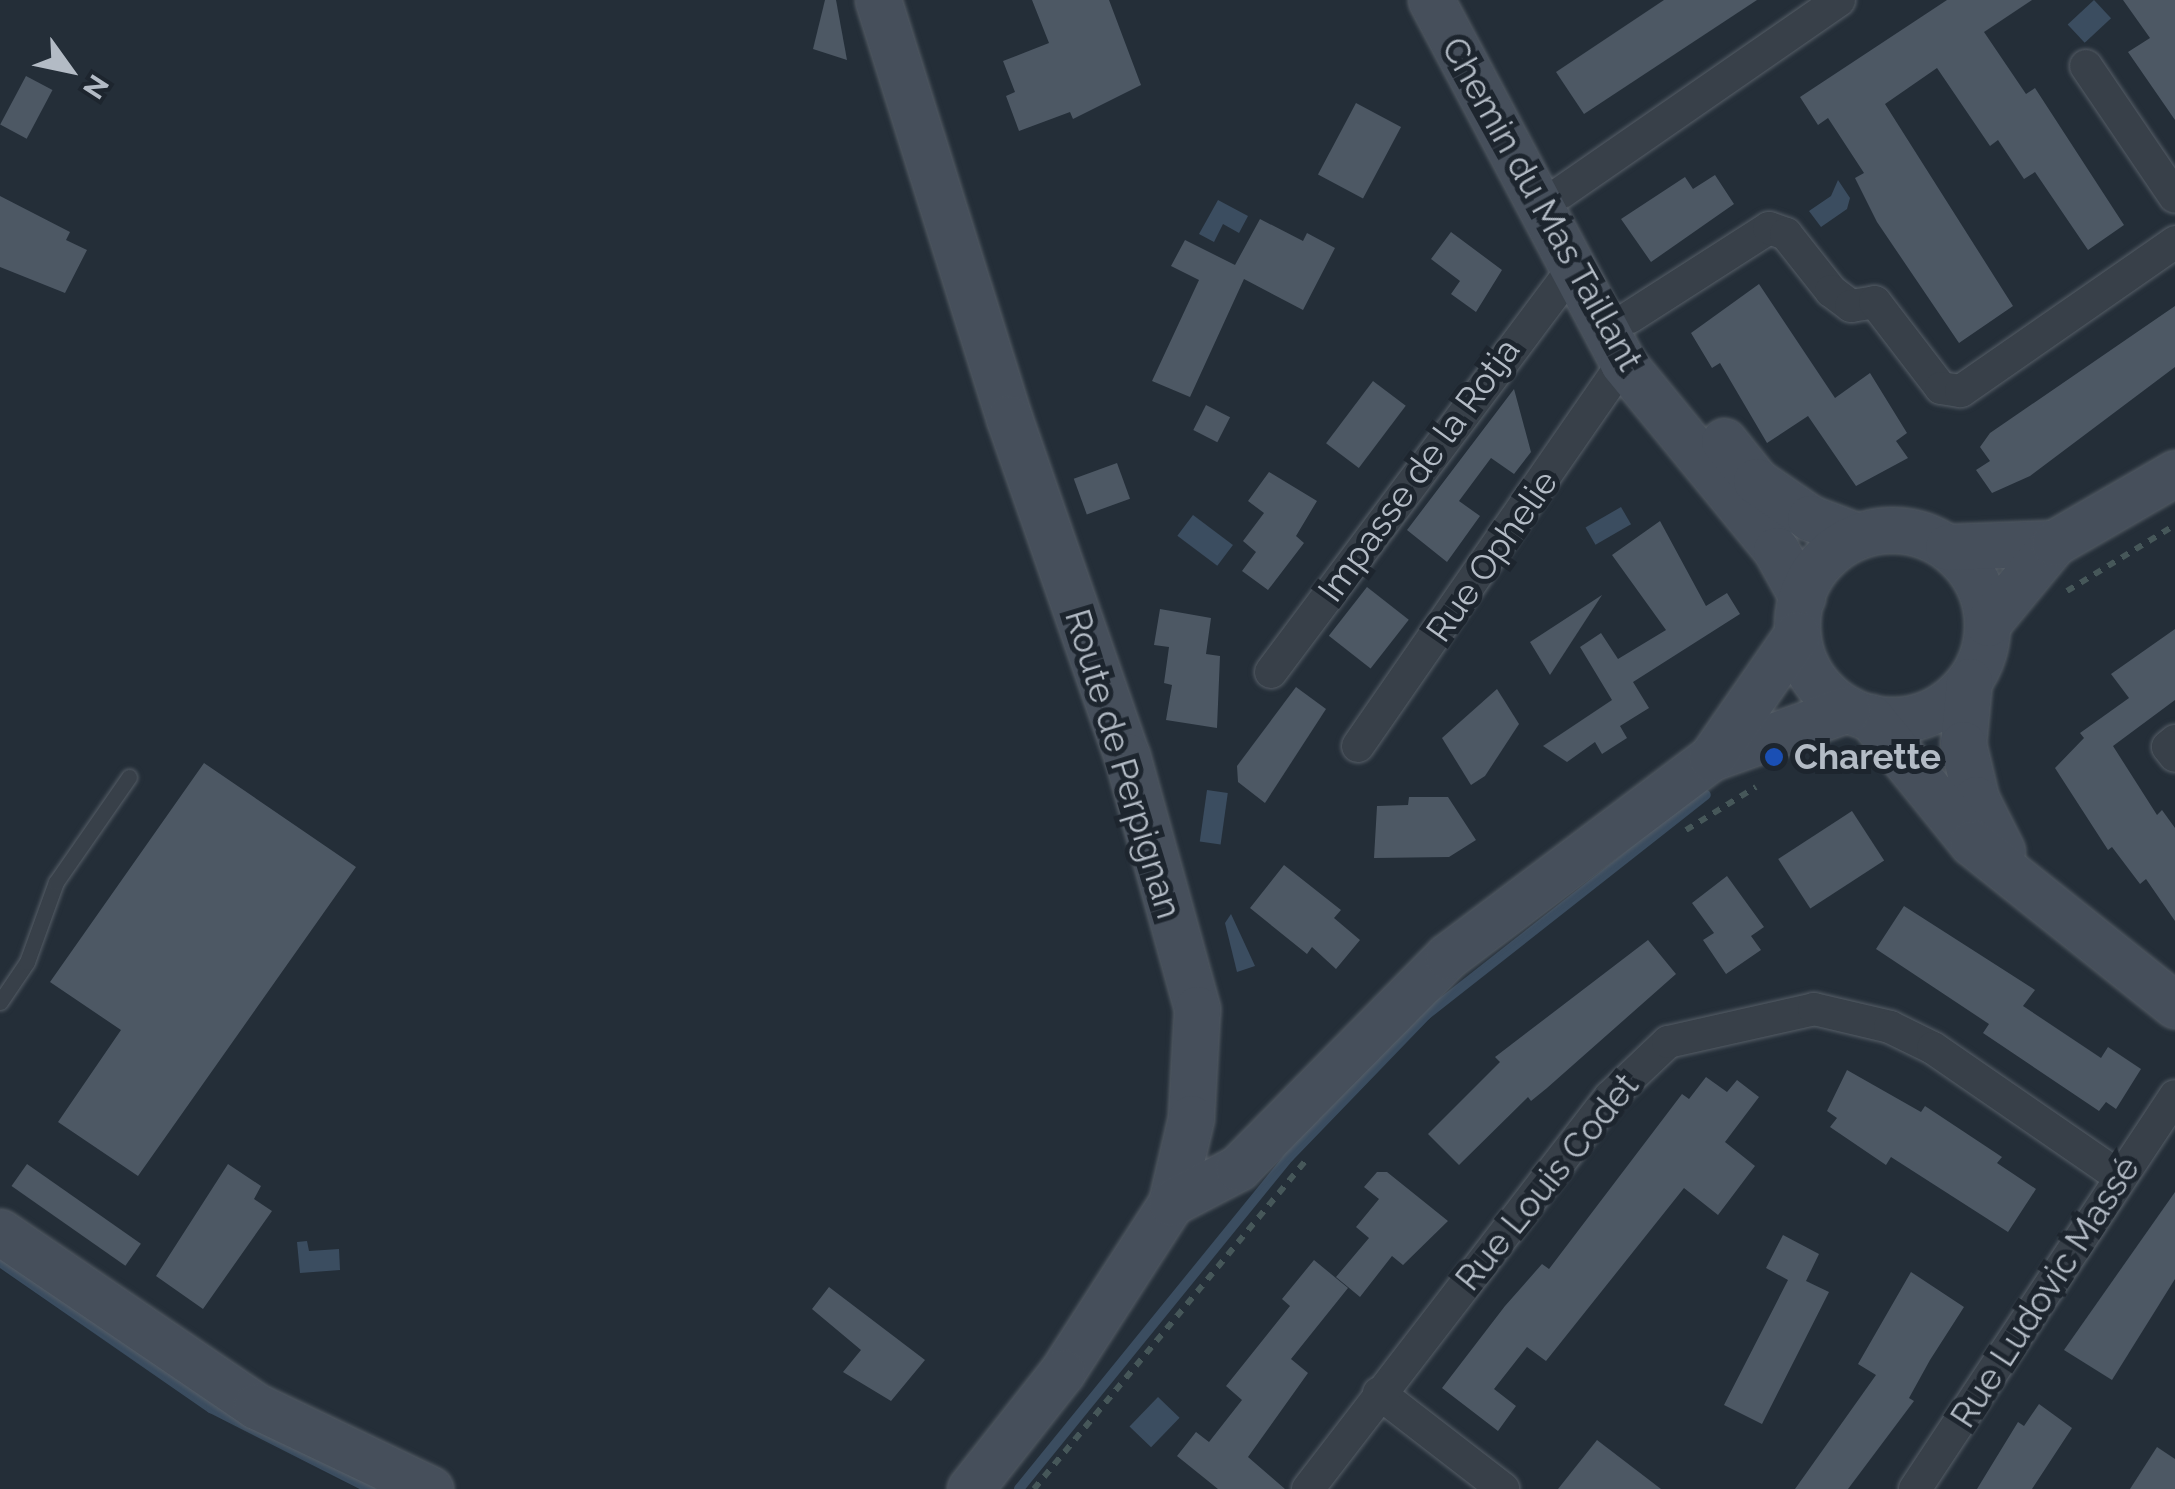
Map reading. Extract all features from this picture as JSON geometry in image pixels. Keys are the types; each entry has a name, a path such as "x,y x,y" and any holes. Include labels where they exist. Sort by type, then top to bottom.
{"main road":[{"name":"Route de Perpignan","path":"878,0 1009,418 1127,756 1197,1009 1190,1118 1171,1203 1062,1372 970,1489"},
{"name":"Chemin du Mas Taillant","path":"1431,0 1623,364 1771,544 1799,615"},
{"name":"Chemin du Mas Taillant","path":"1463,0 1630,317 1756,481 1810,518 1858,536"},
{"path":"1988,623 2054,544 2175,473"},
{"path":"1171,1203 1238,1168 1448,956 1711,758 1859,713 1925,714 1969,681 1984,654 1988,623 1969,568 1948,547 1920,533 1888,529 1858,536 1814,571 1799,615 1711,758"},
{"path":"1948,547 2054,544"},
{"path":"1799,615 1806,664 1823,690 1859,713 1972,843 2175,1005"},
{"path":"1969,681 1964,744 1976,800 2014,875"},
{"path":"1190,1118 1269,1133"},
{"path":"0,1232 256,1406 426,1488"}],"street":[{"path":"1562,192 1839,0"},
{"path":"2086,66 2175,197"},
{"path":"1630,317 1769,228 1786,234 1831,291 1851,306 1875,302 1940,388 1961,390 2175,242"},
{"name":"Impasse de la Rotja","path":"1271,672 1572,270"},
{"name":"Rue Ophelie","path":"1358,746 1623,364"},
{"path":"2175,741 2168,746 2175,756"},
{"name":"Rue Louis Codet","path":"1308,1489 1610,1097 1668,1042 1814,1010 1890,1027 1933,1048 2120,1178"},
{"name":"Rue Ludovic Massé","path":"1915,1489 2175,1096"},
{"path":"1380,1393 1503,1489"}],"lane":[{"path":"0,1002 27,962 56,882 129,777"}],"path":[{"path":"2057,597 2175,524"},
{"path":"1670,840 1762,783"},
{"path":"1034,1489 1316,1149"}],"water":[{"path":"2094,0 2111,18 2085,43 2068,25"},
{"path":"1838,180 1850,198 1847,209 1821,227 1809,211 1831,196"},
{"path":"1218,200 1248,216 1239,233 1223,224 1214,242 1199,234"},
{"path":"1621,507 1631,524 1595,545 1585,528"},
{"path":"1193,515 1233,545 1217,566 1177,536"},
{"path":"1207,790 1228,793 1221,844 1200,841"},
{"path":"1231,914 1255,966 1237,972 1225,923"},
{"path":"307,1241 309,1251 339,1249 340,1270 300,1273 297,1242"},
{"path":"1158,1397 1180,1418 1151,1447 1130,1426"}],"building":[{"path":"825,0 836,0 847,60 813,49"},
{"path":"1032,0 1109,0 1141,85 1073,119 1070,112 1019,131 1006,96 1015,92 1003,61 1049,43"},
{"path":"1664,0 1757,0 1584,114 1556,72"},
{"path":"1947,0 2032,0 1984,32 2026,94 2035,88 2124,225 2088,250 2035,172 2024,179 1998,140 1990,146 1937,68 1885,104 2013,306 1959,343 1877,222 1855,178 1864,173 1828,118 1818,125 1800,97"},
{"path":"2123,0 2175,0 2175,120 2128,52 2150,38"},
{"path":"26,76 52,90 27,139 0,125"},
{"path":"1356,103 1401,127 1363,198 1318,175"},
{"path":"1715,175 1734,204 1651,262 1621,219 1685,177 1693,189"},
{"path":"0,196 70,232 66,240 87,250 65,293 0,267"},
{"path":"1260,219 1303,241 1307,233 1335,248 1303,310 1244,279 1190,397 1152,381 1199,280 1171,266 1185,240 1235,265"},
{"path":"1451,232 1502,270 1476,312 1451,294 1460,281 1431,259"},
{"path":"1759,284 1835,398 1870,373 1907,433 1896,441 1908,458 1856,486 1808,416 1767,443 1720,363 1712,368 1691,333"},
{"path":"2175,306 2175,367 2030,476 1992,493 1976,470 1990,461 1980,447 1990,433"},
{"path":"1373,381 1406,406 1359,468 1326,443"},
{"path":"1514,389 1531,452 1514,474 1491,458 1459,501 1480,516 1447,562 1407,530"},
{"path":"1206,405 1230,417 1217,442 1193,430"},
{"path":"1117,463 1130,499 1087,514 1074,479"},
{"path":"1269,472 1317,501 1296,536 1304,543 1268,590 1242,571 1256,552 1243,541 1264,513 1248,501"},
{"path":"1660,521 1706,606 1727,593 1740,614 1633,682 1649,708 1620,726 1627,738 1602,754 1595,742 1567,762 1543,746 1612,700 1580,647 1601,633 1618,659 1666,630 1612,555"},
{"path":"1367,587 1409,620 1371,668 1329,636"},
{"path":"1602,595 1550,675 1530,642"},
{"path":"1160,609 1211,618 1206,654 1220,656 1217,728 1166,720 1172,685 1164,683 1169,647 1154,645"},
{"path":"2175,629 2175,700 2113,746 2157,815 2162,810 2175,828 2175,921 2146,879 2140,884 2112,847 2108,850 2055,768 2084,738 2080,733 2129,698 2111,674"},
{"path":"1296,687 1326,709 1265,803 1238,782 1237,766"},
{"path":"1497,689 1519,724 1485,776 1471,785 1442,738"},
{"path":"204,763 356,867 138,1176 58,1122 121,1030 50,982"},
{"path":"1409,797 1448,797 1476,840 1449,857 1374,858 1377,806 1408,805"},
{"path":"1852,811 1884,860 1810,908 1778,859"},
{"path":"1284,865 1341,910 1334,918 1360,940 1336,969 1312,947 1307,954 1250,908"},
{"path":"1727,876 1764,927 1751,936 1761,950 1726,974 1703,940 1714,933 1692,903"},
{"path":"1904,906 2035,990 2023,1006 2101,1058 2108,1047 2141,1069 2116,1109 2106,1102 2099,1111 1983,1033 1989,1024 1876,949"},
{"path":"1648,940 1676,974 1547,1088 1531,1101 1528,1097 1459,1165 1428,1134 1500,1062 1495,1057"},
{"path":"1847,1070 1921,1112 1925,1106 2002,1157 1997,1163 2036,1189 2008,1232 1891,1157 1886,1165 1830,1127 1837,1118 1827,1111"},
{"path":"1706,1077 1727,1092 1737,1080 1759,1097 1725,1142 1755,1166 1718,1215 1684,1188 1546,1361 1527,1347 1494,1389 1516,1406 1498,1431 1442,1388 1542,1264 1549,1269 1682,1094 1689,1099"},
{"path":"27,1164 141,1244 125,1266 12,1186"},
{"path":"228,1164 261,1186 254,1199 272,1211 203,1309 156,1276"},
{"path":"1377,1172 1387,1172 1448,1221 1403,1265 1392,1256 1360,1297 1336,1277 1369,1238 1356,1227 1379,1199 1364,1187"},
{"path":"2175,1192 2175,1279 2112,1380 2064,1350"},
{"path":"1783,1235 1819,1254 1806,1281 1829,1292 1762,1424 1724,1405 1788,1280 1766,1268"},
{"path":"1314,1260 1348,1288 1291,1359 1308,1373 1248,1457 1285,1489 1218,1489 1177,1456 1196,1432 1209,1442 1242,1400 1226,1386 1290,1306 1282,1299"},
{"path":"1911,1272 1964,1307 1909,1398 1914,1401 1848,1489 1795,1489 1876,1375 1858,1364"},
{"path":"829,1287 925,1360 891,1401 843,1372 861,1350 812,1309"},
{"path":"2039,1404 2072,1428 2032,1489 1977,1489 2018,1422 2024,1426"},
{"path":"1597,1440 1661,1489 1558,1489"},
{"path":"2157,1447 2175,1459 2175,1489 2130,1489"}],"waterway":[{"path":"1019,1489 1289,1157 1426,1015 1706,795"},
{"path":"0,1262 211,1408 371,1489"}],"place":[{"name":"Charette","path":"1774,757"}]}
